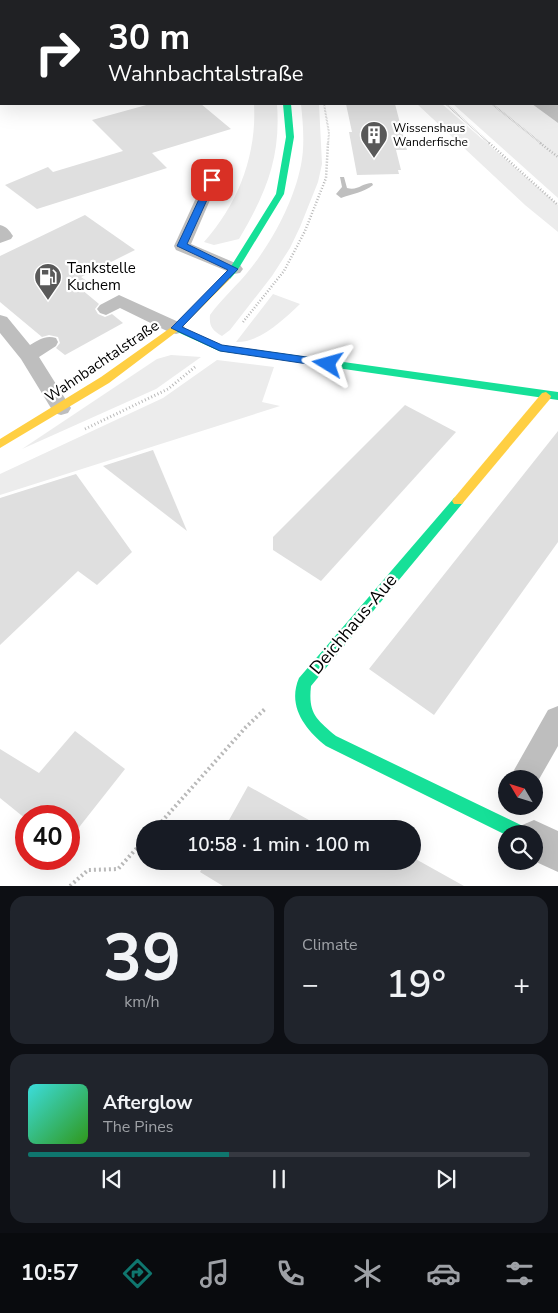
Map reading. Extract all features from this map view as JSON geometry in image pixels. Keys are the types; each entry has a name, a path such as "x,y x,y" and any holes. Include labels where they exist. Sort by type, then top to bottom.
{"street":[{"name":"Wahnbachtalstraße","path":"0,444 105,380 176,328 234,269 280,194 290,137 287,105"},
{"path":"176,328 220,348 546,396 558,396"},
{"name":"Deichhaus-Aue","path":"508,821 332,741 314,727 302,712 301,698 304,683 546,396"},
{"path":"543,844 558,852"}],"lane":[{"path":"219,163 182,246 234,269"},
{"path":"0,230 5,236 0,238"},
{"path":"106,309 119,301 176,328"},
{"path":"0,321 28,355 61,408"},
{"path":"28,355 49,342"},
{"path":"528,770 558,719"}],"path":[{"path":"447,105 558,205"},
{"path":"493,105 558,157"},
{"path":"163,820 246,727 278,698 304,683"},
{"path":"70,886 88,870 118,869 136,849"}],"shaded area":[{"path":"254,105 277,105 277,141 270,175 264,190 239,239 214,245 204,242 227,212 236,195 248,160 254,123"},
{"path":"301,105 319,105 322,164 318,182 290,248 272,276 230,330 222,336 212,327 210,315 259,257 282,220 298,179 303,150"},
{"path":"418,105 443,105 558,205 558,232 525,205"},
{"path":"454,105 533,105 558,123 558,198"},
{"path":"533,105 558,105 558,123"},
{"path":"340,177 344,177 347,188 351,189 369,183 373,185 341,198 336,194 342,187"},
{"path":"273,294 300,304 279,323 263,334 254,339 236,342"},
{"path":"171,355 201,357 156,389 22,449 157,359"},
{"path":"217,360 274,367 262,402 280,406 0,495 0,474 163,398"}],"building":[{"path":"146,105 202,105 231,129 152,153 167,168 37,209 5,185 48,167 53,172 123,151 92,120"},
{"name":"Wissenshaus Wanderfische","path":"346,105 395,105 407,150 396,150 401,170 398,170 399,174 357,175 349,132 352,132"},
{"path":"85,215 135,250 81,277 91,284 81,289 99,304 95,309 98,314 105,317 112,314 123,323 65,355 56,348 60,343 58,337 49,335 42,337 0,302 0,256"},
{"path":"405,405 456,432 321,581 273,550 273,537"},
{"path":"558,431 558,542 434,715 369,669"},
{"path":"153,450 187,531 103,466"},
{"path":"76,474 132,552 97,585 78,571 0,645 0,498"},
{"path":"75,731 125,769 80,826 80,805 15,805 15,810 0,798 0,749 39,773"},
{"path":"248,786 309,820 229,820"},
{"path":"421,862 464,886 223,886 200,872 201,870 421,870"}],"traffic: fast":[{"path":"227,277 234,269 280,194 290,137 287,105"},
{"path":"176,328 219,348 558,396"},
{"path":"458,501 304,683 303,703 304,710 311,723 331,741 503,825"}],"traffic: slow":[{"path":"0,444 105,380 176,328 227,277"},
{"path":"458,501 546,396"}],"place":[{"name":"Wissenshaus Wanderfische","path":"374,159"},
{"name":"Tankstelle Kuchem","path":"48,301"}],"route":[{"path":"212,180 182,246 234,269 176,328 220,348 328,364"}]}
